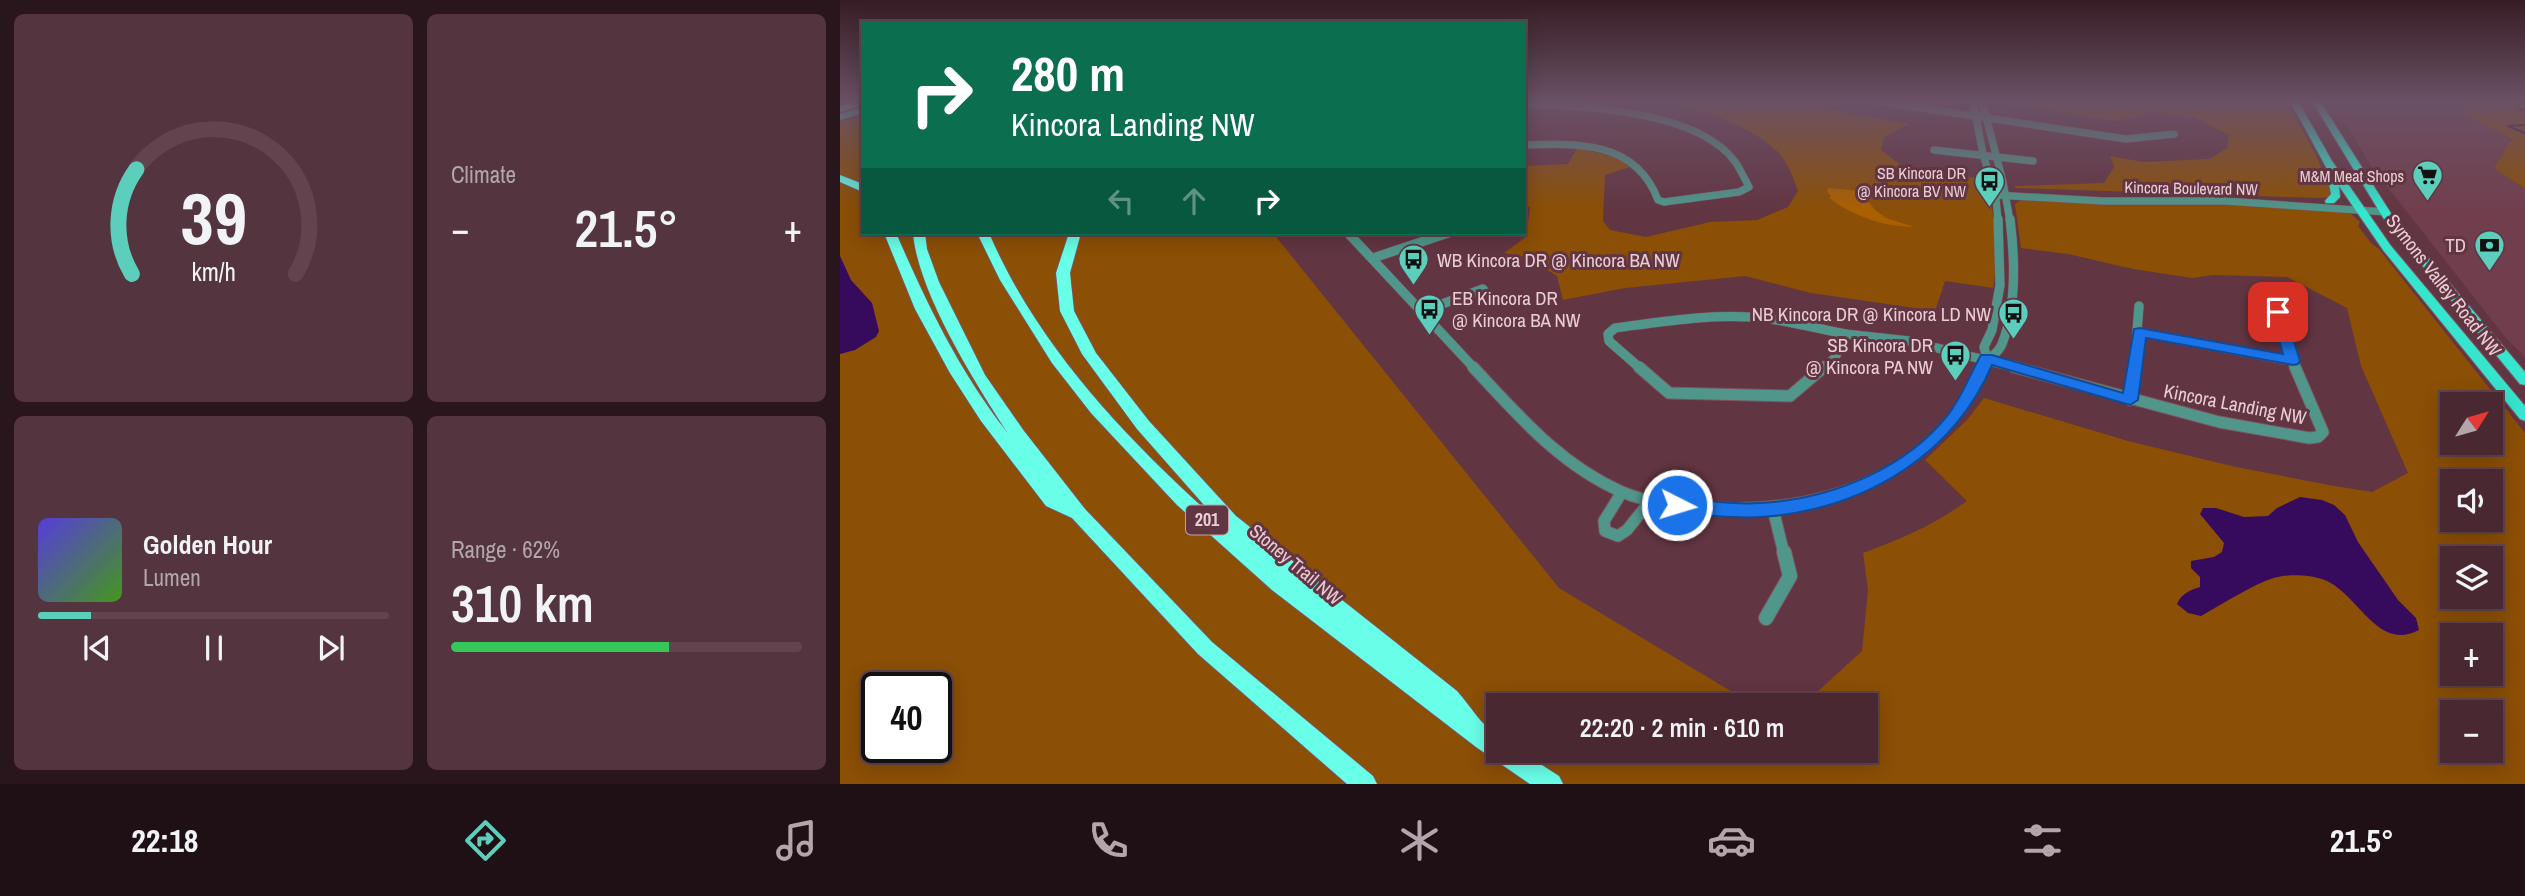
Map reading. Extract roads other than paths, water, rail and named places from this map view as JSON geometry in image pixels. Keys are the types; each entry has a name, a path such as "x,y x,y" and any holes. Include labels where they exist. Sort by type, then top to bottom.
{"highway":[{"path":"840,178 861,188"},
{"path":"891,235 922,309 986,416 1052,501 1079,514"},
{"name":"Stoney Trail NW","path":"984,235 1006,281 1039,335 1080,390 1135,451 1296,600 1486,743"},
{"path":"1074,235 1063,273 1067,312 1103,375 1143,425 1229,521 1449,698 1486,740"},
{"path":"919,238 932,282 978,375 1018,435 1079,514 1205,648 1365,784"},
{"name":"Stoney Trail NW","path":"1517,763 1550,784"}],"main road":[{"name":"Symons Valley Road NW","path":"2314,138 2327,161 2394,257 2525,416"},
{"name":"Symons Valley Road NW","path":"2339,138 2384,209 2451,295 2525,381"},
{"path":"2327,161 2336,195 2330,201"}],"street":[{"path":"1526,145 1578,145 1618,154 1644,169 1654,182 1658,200 1664,202 1739,192 1749,187 1742,170 1726,153 1703,138"},
{"path":"1980,138 1999,224 2000,285 1992,330 1984,347 1987,359"},
{"path":"1350,235 1544,443 1574,465 1622,492 1651,500 1732,510 1773,509 1832,497 1872,482 1906,463 1951,422 1973,391 1987,359 1998,351 2011,303 2012,235 2007,193 1991,138"},
{"path":"2117,138 2133,140 2149,138"},
{"path":"1934,150 2033,161"},
{"name":"Kincora Boulevard NW","path":"1994,192 2103,201 2225,201 2360,206"},
{"name":"Kincora Boulevard NW","path":"2007,193 2246,196 2330,201 2384,209"},
{"path":"1373,258 1442,235"},
{"path":"1423,311 1483,289"},
{"path":"2130,400 2140,332 2139,306"},
{"path":"2140,332 2293,361 2278,312"},
{"name":"Kincora Landing NW","path":"1845,334 1835,358 1790,396 1670,393 1609,341 1608,334 1615,328 1664,321 1728,317 1770,319 1845,334 1909,341 1987,359 2219,422 2309,438 2318,437 2323,432 2293,361"},
{"path":"1622,492 1604,521 1605,531 1618,536 1627,530 1651,500"},
{"path":"1766,618 1790,576 1773,509"}],"place":[{"name":"M&M Meat Shops","path":"2427,203"},
{"name":"SB Kincora DR @ Kincora BV NW","path":"1989,209"},
{"name":"TD","path":"2489,272"},
{"name":"WB Kincora DR @ Kincora BA NW","path":"1414,287"},
{"name":"EB Kincora DR @ Kincora BA NW","path":"1429,336"},
{"name":"NB Kincora DR @ Kincora LD NW","path":"2014,341"},
{"name":"SB Kincora DR @ Kincora PA NW","path":"1956,383"}]}
